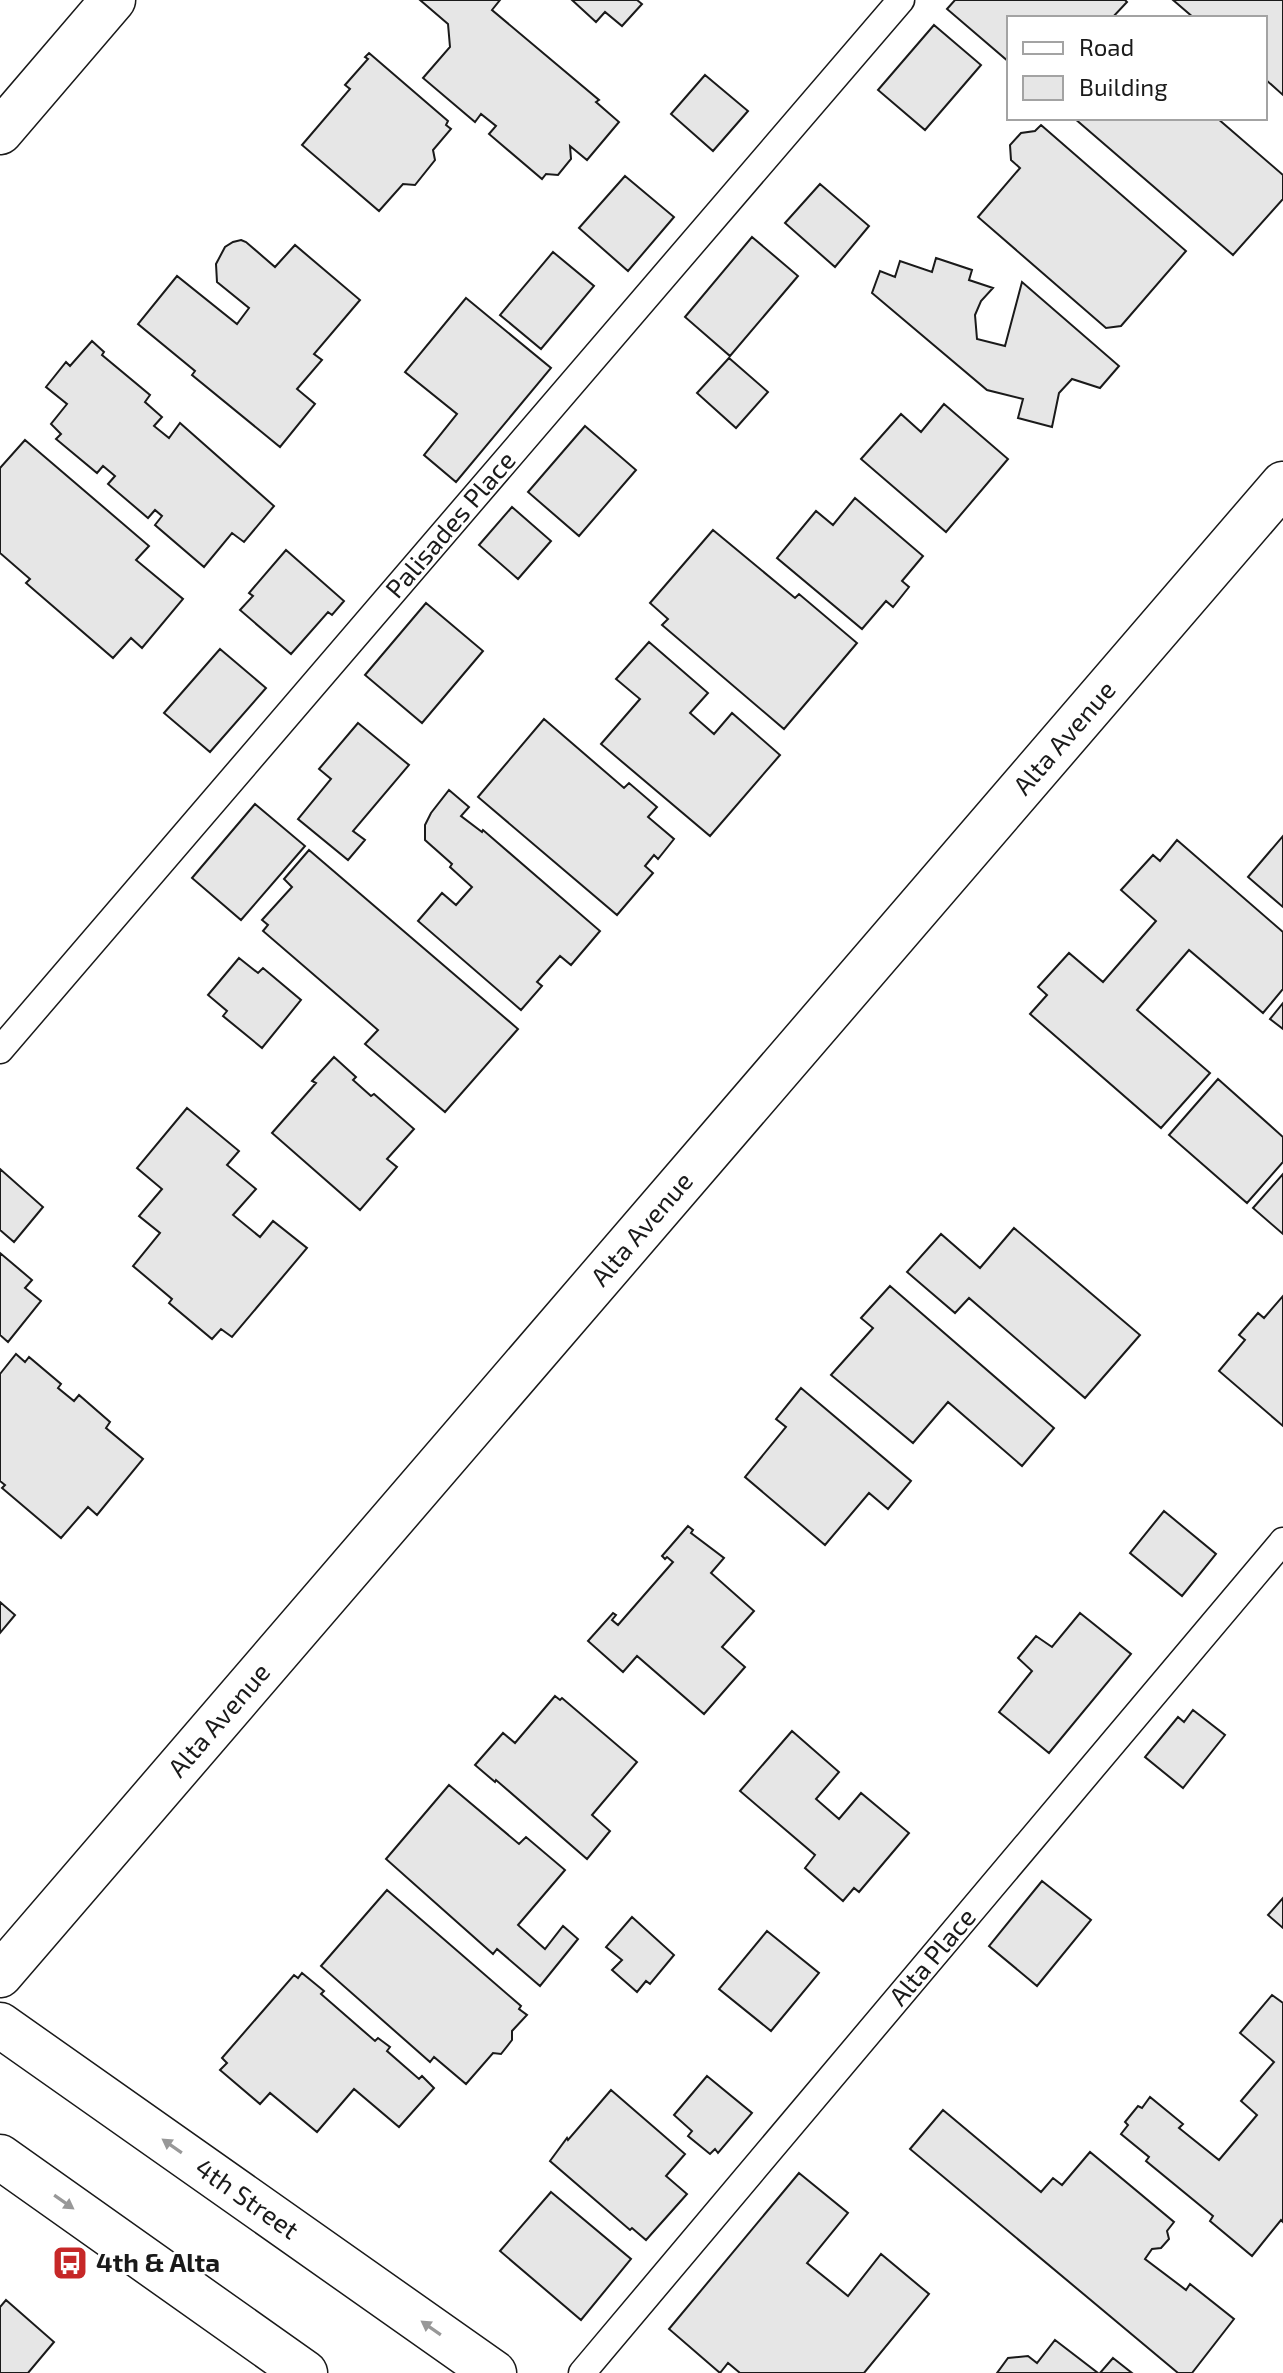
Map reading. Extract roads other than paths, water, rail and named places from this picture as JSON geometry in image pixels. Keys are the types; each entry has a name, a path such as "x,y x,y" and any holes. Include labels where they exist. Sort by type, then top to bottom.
{"street":[{"path":"0,132 113,0"},
{"name":"Alta Avenue","path":"0,1975 1283,484"},
{"name":"4th Street","path":"0,2025 494,2373"},
{"path":"0,2157 305,2373"}],"lane":[{"name":"Palisades Place","path":"0,1050 901,0"},
{"name":"Alta Place","path":"582,2373 1283,1541"}],"place":[{"name":"4th & Alta","path":"70,2263"}]}
